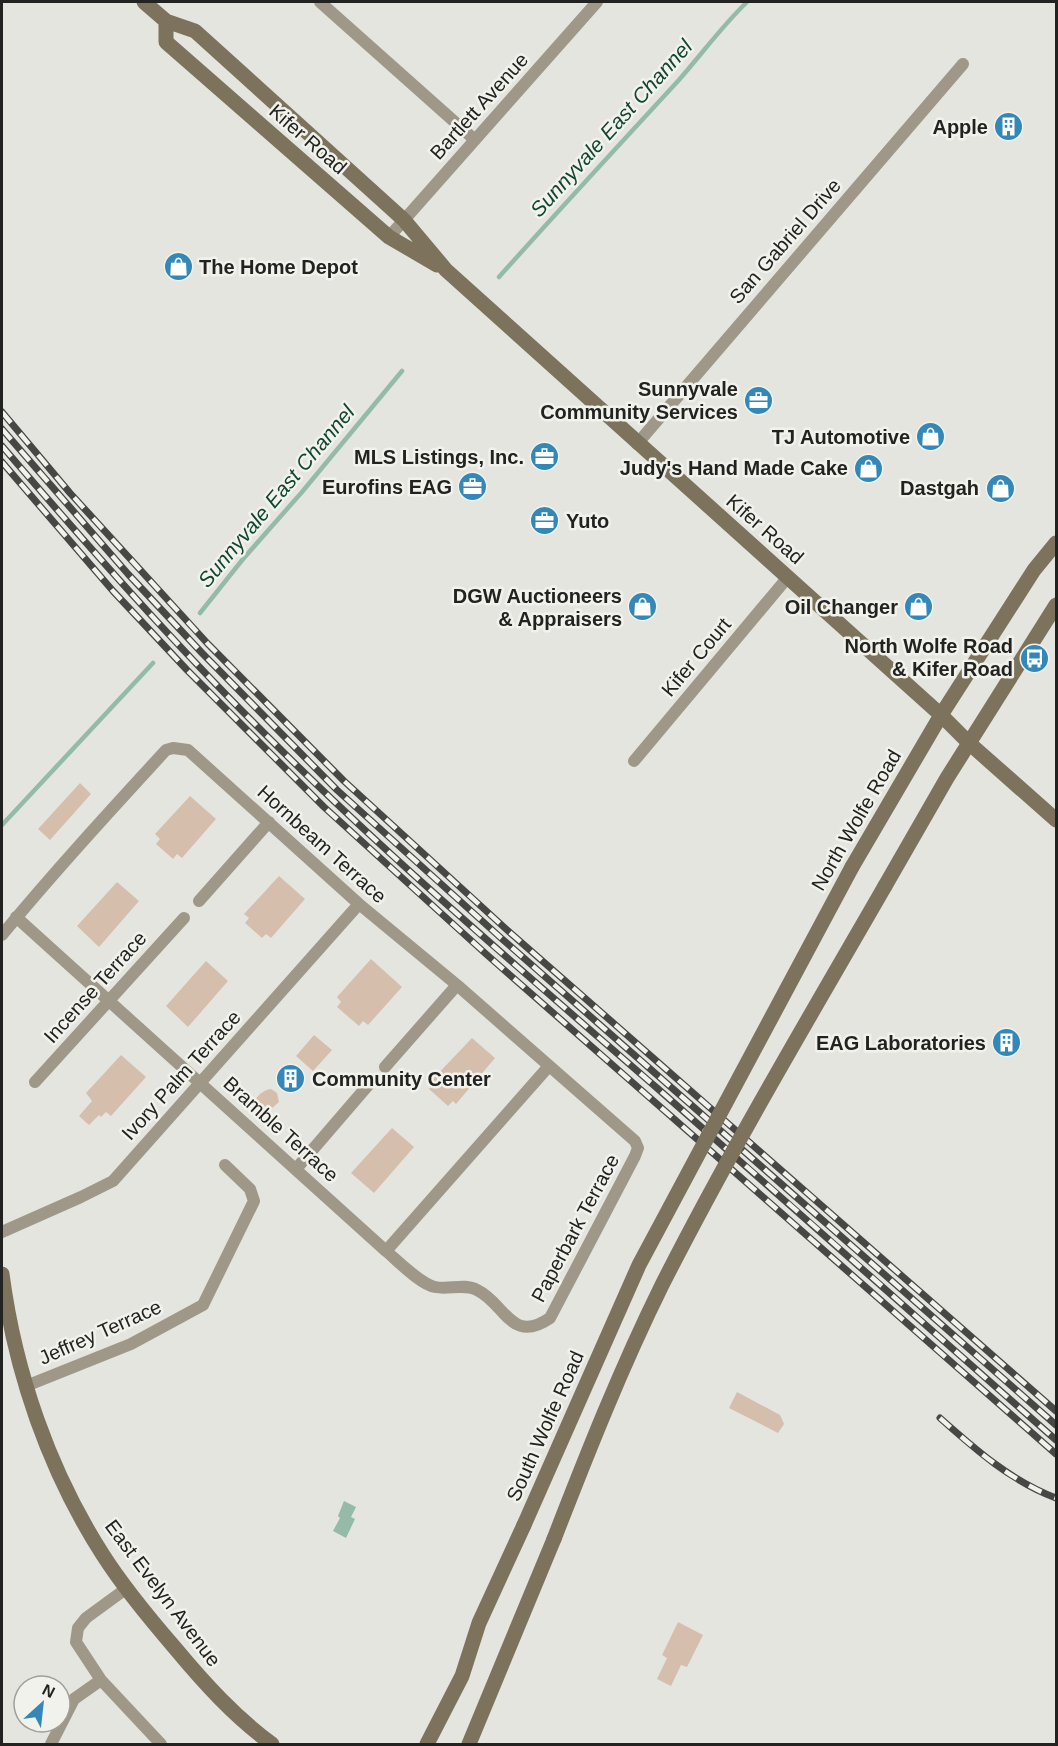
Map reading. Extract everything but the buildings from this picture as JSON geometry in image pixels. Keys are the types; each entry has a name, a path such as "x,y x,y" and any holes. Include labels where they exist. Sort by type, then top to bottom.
{"main road":[{"name":"Kifer Road","path":"144,2 166,21 195,31 404,220 446,270 1056,820"},
{"name":"Kifer Road","path":"166,21 166,42 389,237 446,270"},
{"name":"North Wolfe Road","path":"711,1130 852,867 941,715 1034,570 1056,543"},
{"path":"469,1744 599,1424 652,1308 734,1149 969,743 1056,606"},
{"name":"South Wolfe Road","path":"427,1744 462,1676 480,1623 639,1265 711,1130"},
{"name":"East Evelyn Avenue","path":"2,1274 9,1324 26,1386 71,1499 103,1556 159,1629 213,1693 272,1744"}],"street":[{"path":"320,2 475,140"},
{"path":"579,2 593,6"},
{"name":"Bartlett Avenue","path":"389,237 593,6"},
{"name":"San Gabriel Drive","path":"637,444 963,64"},
{"name":"Kifer Court","path":"634,761 788,577"},
{"name":"Hornbeam Terrace","path":"2,935 166,750 173,748 188,750 359,904 457,985 635,1141"},
{"path":"199,901 269,822"},
{"name":"Ivory Palm Terrace","path":"2,1232 113,1181 359,904"},
{"name":"Bramble Terrace","path":"16,917 386,1251 426,1284 435,1287 474,1288 507,1318 525,1327 537,1327"},
{"name":"Incense Terrace","path":"34,1082 184,918"},
{"path":"385,1067 457,985"},
{"path":"386,1251 549,1066"},
{"path":"296,1169 370,1083"},
{"name":"Paperbark Terrace","path":"537,1327 550,1318 559,1303 638,1148 635,1141"},
{"name":"Jeffrey Terrace","path":"26,1386 131,1344 203,1305 254,1201 250,1189 225,1164"},
{"path":"127,1587 86,1618 78,1628 76,1642 101,1680 161,1744"},
{"path":"51,1744 74,1700 101,1680"}],"shaded area":[{"path":"80,783 91,794 50,840 38,829"},
{"path":"190,796 216,819 182,858 177,854 173,859 156,844 160,839 155,834"},
{"path":"279,876 305,899 271,938 266,934 262,938 245,923 249,918 244,914"},
{"path":"117,882 139,901 99,947 77,926"},
{"path":"371,959 402,987 368,1025 363,1021 359,1026 337,1007 341,1002 337,997"},
{"path":"206,961 228,981 188,1027 166,1006"},
{"path":"314,1035 332,1050 313,1071 296,1056"},
{"path":"472,1038 495,1058 456,1104 453,1101 448,1106 429,1089 433,1084 431,1081"},
{"path":"121,1055 146,1077 111,1116 106,1112 101,1117 99,1115 89,1125 79,1116 92,1101 86,1093"},
{"path":"271,1089 277,1093 279,1102 263,1116 255,1113 254,1105 257,1098 263,1092"},
{"path":"392,1128 414,1147 374,1193 351,1173"},
{"path":"737,1392 780,1415 784,1424 778,1433 729,1408"},
{"path":"344,1501 356,1507 351,1517 355,1519 346,1538 333,1531 340,1518 338,1516"},
{"path":"678,1622 703,1635 687,1667 681,1665 671,1686 657,1679 667,1658 662,1655"}],"waterway":[{"name":"Sunnyvale East Channel","path":"499,277 747,2"},
{"name":"Sunnyvale East Channel","path":"200,613 402,371"},
{"name":"Sunnyvale East Channel","path":"2,825 153,663"}],"railway":[{"path":"2,412 70,493 208,644 344,781 506,929 1056,1411"},
{"path":"2,429 128,574 337,790 501,938 1056,1425"},
{"path":"2,446 198,666 314,782 459,915 1056,1440"},
{"path":"2,462 113,591 187,670 324,807 486,954 1056,1454"},
{"path":"940,1418 1009,1474 1056,1498"}],"place":[{"name":"Apple","path":"1009,127"},
{"name":"The Home Depot","path":"178,267"},
{"name":"Sunnyvale Community Services","path":"759,401"},
{"name":"TJ Automotive","path":"931,437"},
{"name":"MLS Listings, Inc.","path":"545,457"},
{"name":"Judy's Hand Made Cake","path":"869,468"},
{"name":"Eurofins EAG","path":"473,487"},
{"name":"Dastgah","path":"1000,488"},
{"name":"Yuto","path":"545,521"},
{"name":"DGW Auctioneers & Appraisers","path":"643,607"},
{"name":"Oil Changer","path":"919,607"},
{"name":"North Wolfe Road & Kifer Road","path":"1034,658"},
{"name":"EAG Laboratories","path":"1007,1043"},
{"name":"Community Center","path":"291,1079"}]}
